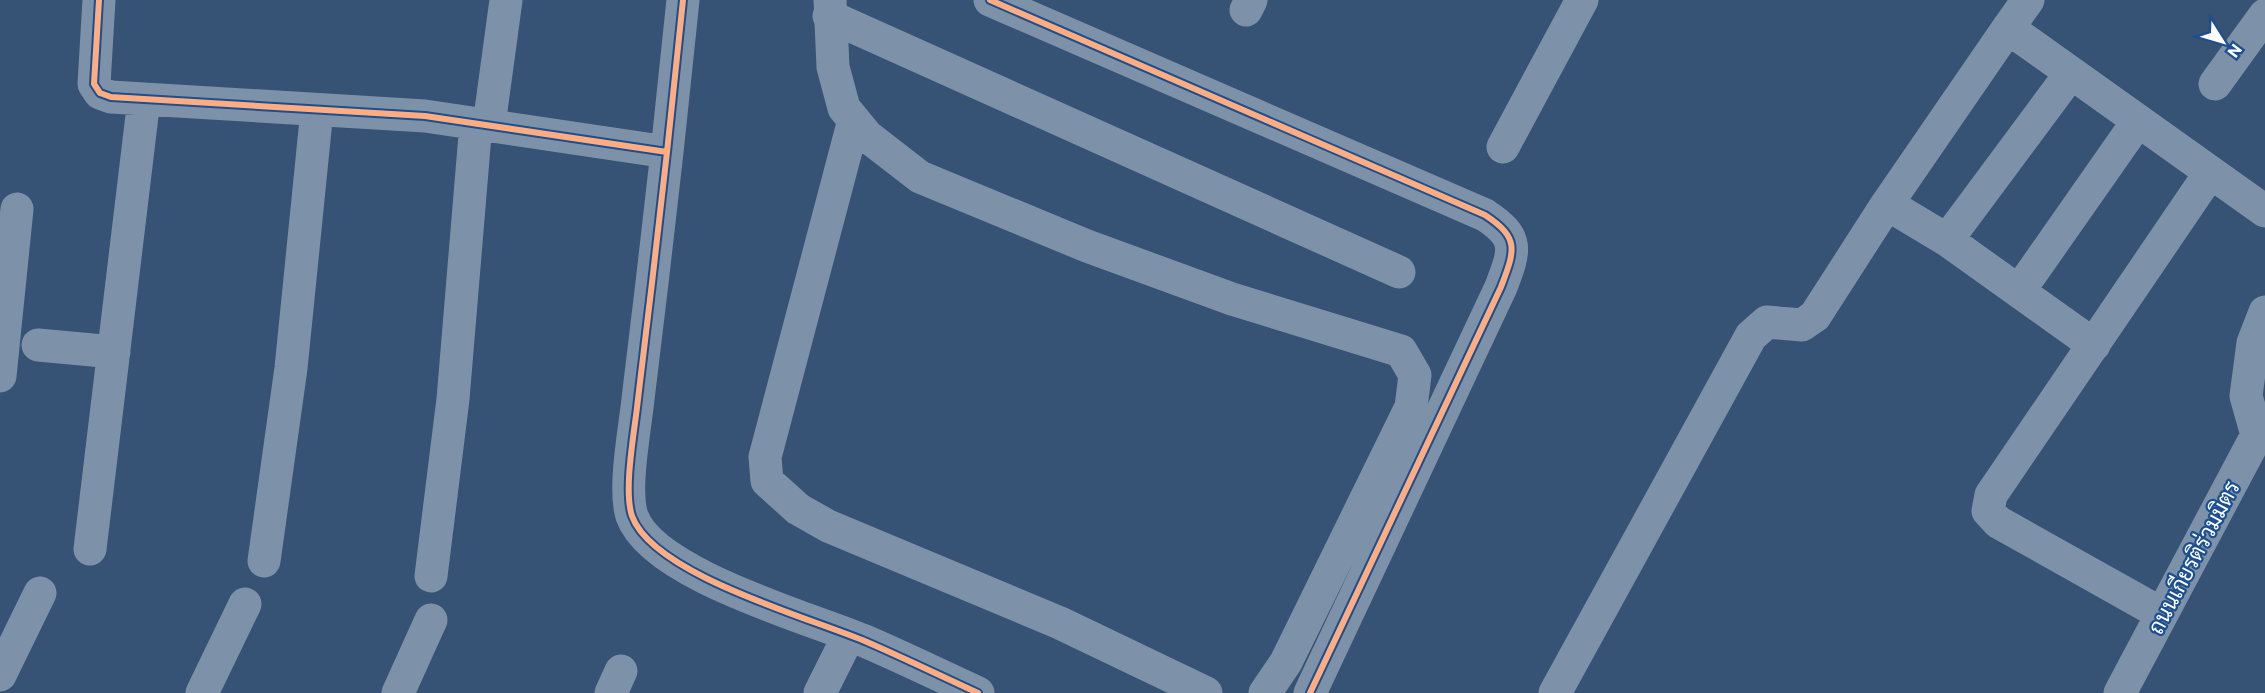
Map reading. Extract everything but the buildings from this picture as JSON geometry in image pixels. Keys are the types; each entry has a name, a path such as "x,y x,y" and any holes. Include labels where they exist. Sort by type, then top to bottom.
{"street":[{"path":"99,0 94,84 100,93 111,98 425,116 667,152"},
{"path":"431,576 453,399 482,124 506,0"},
{"path":"683,0 634,433 628,496 632,517 644,536 664,555 715,583 849,635 978,693"},
{"path":"990,0 1465,206 1502,226 1511,240 1513,255 1502,287 1310,693"},
{"path":"1503,147 1582,0"},
{"path":"1555,693 1751,336 1767,322 1802,325 1809,322 1887,204 2028,0"},
{"path":"1264,693 1286,662 1411,407 1415,375 1401,351 1232,299 1087,246 920,177 867,136 844,108 833,67 830,8 1399,273"},
{"path":"2215,84 2265,15"},
{"path":"2008,28 2265,211"},
{"path":"1947,240 2071,73"},
{"path":"90,549 144,99"},
{"path":"264,561 291,368 317,110"},
{"path":"854,120 765,457 767,481 777,493 798,509 828,526 1060,623 1206,693"},
{"path":"2019,291 2138,121"},
{"path":"2162,614 1998,522 1988,511 1991,495 2211,172"},
{"path":"1887,204 1947,240 2094,345"},
{"path":"0,376 17,209"},
{"path":"2261,428 2246,396 2253,343 2265,312"},
{"path":"38,345 114,352"},
{"name":"ถนนเกียรติร่วมมิตร","path":"2120,693 2261,428"},
{"path":"0,675 40,593"},
{"path":"202,693 245,604"},
{"path":"398,693 431,620"},
{"path":"820,693 849,635"}],"cycle path":[{"path":"99,0 94,84 100,93 111,97 425,116 667,152 683,0"},
{"path":"990,0 1485,215 1496,223 1509,238 1511,254 1501,287 1310,693"},
{"path":"667,152 630,459 629,491 632,516 646,537 670,557 701,575 736,592 867,642 978,693"}]}
